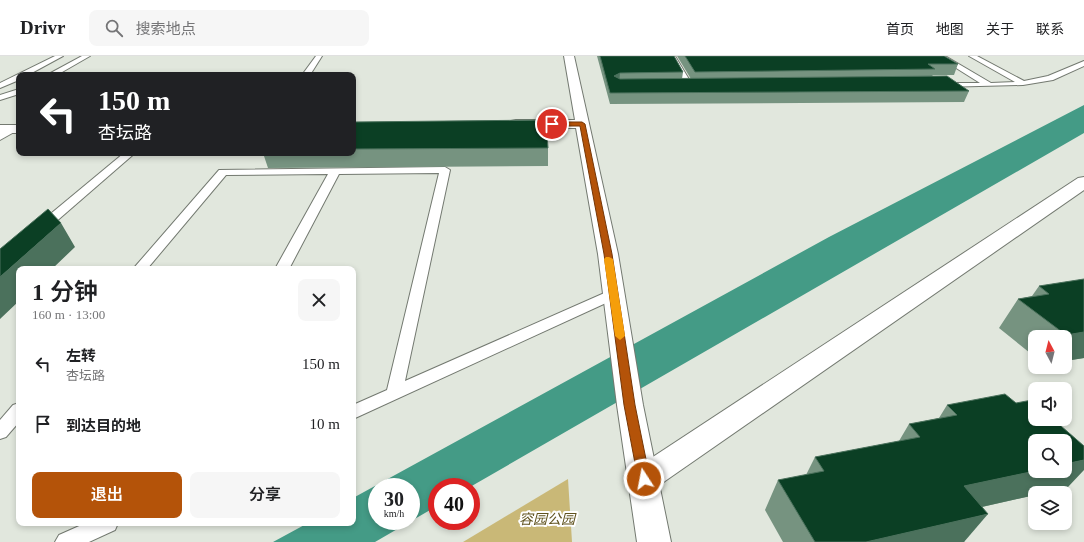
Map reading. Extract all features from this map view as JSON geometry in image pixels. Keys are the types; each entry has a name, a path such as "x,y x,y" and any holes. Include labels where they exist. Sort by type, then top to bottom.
{"street":[{"path":"569,56 614,294 630,405 654,542"},
{"path":"503,124 582,124"},
{"path":"644,479 1084,182"}],"lane":[{"path":"28,72 60,56"},
{"path":"57,72 87,56"},
{"path":"308,72 319,56"},
{"path":"672,56 689,86"},
{"path":"940,56 989,84"},
{"path":"972,56 1023,83"},
{"path":"934,85 1023,83 1051,77 1084,63"},
{"path":"0,86 16,78"},
{"path":"0,98 16,92"},
{"path":"0,137 11,129"},
{"path":"30,237 126,156"},
{"path":"143,266 223,172 445,170 394,394"},
{"path":"284,266 335,171"},
{"path":"356,411 614,294"},
{"path":"0,432 16,413"},
{"path":"66,542 101,526"}],"green space":[{"name":"容园公园","path":"568,479 572,542 463,542"}],"shaded area":[{"path":"1084,105 1084,133 480,481 480,478 428,478 428,511 420,516 420,478 389,478 829,237"},
{"path":"368,490 368,530 396,530 375,542 273,542 302,526 356,526 356,496"}],"building":[{"path":"600,56 674,56 683,72 620,73 614,76 620,79 947,76 969,91 610,93"},
{"path":"685,56 944,56 958,64 928,64 935,69 695,72"},
{"path":"546,120 548,148 356,149 356,122"},
{"path":"48,209 61,223 0,277 0,249"},
{"path":"1084,279 1084,332 1072,334 1072,330 1059,330 1018,299 1049,294 1039,286"},
{"path":"1005,394 1016,403 1028,401 1028,426 1061,426 1070,434 1028,434 1028,472 964,486 988,514 866,542 815,542 778,480 824,471 815,457 920,437 909,424 957,415 947,405"},
{"path":"1072,436 1084,446 1084,460 1072,463"}],"slow traffic":[{"path":"609,259 620,336"}],"route":[{"path":"552,124 582,124 608,254 630,405 644,479"}]}
